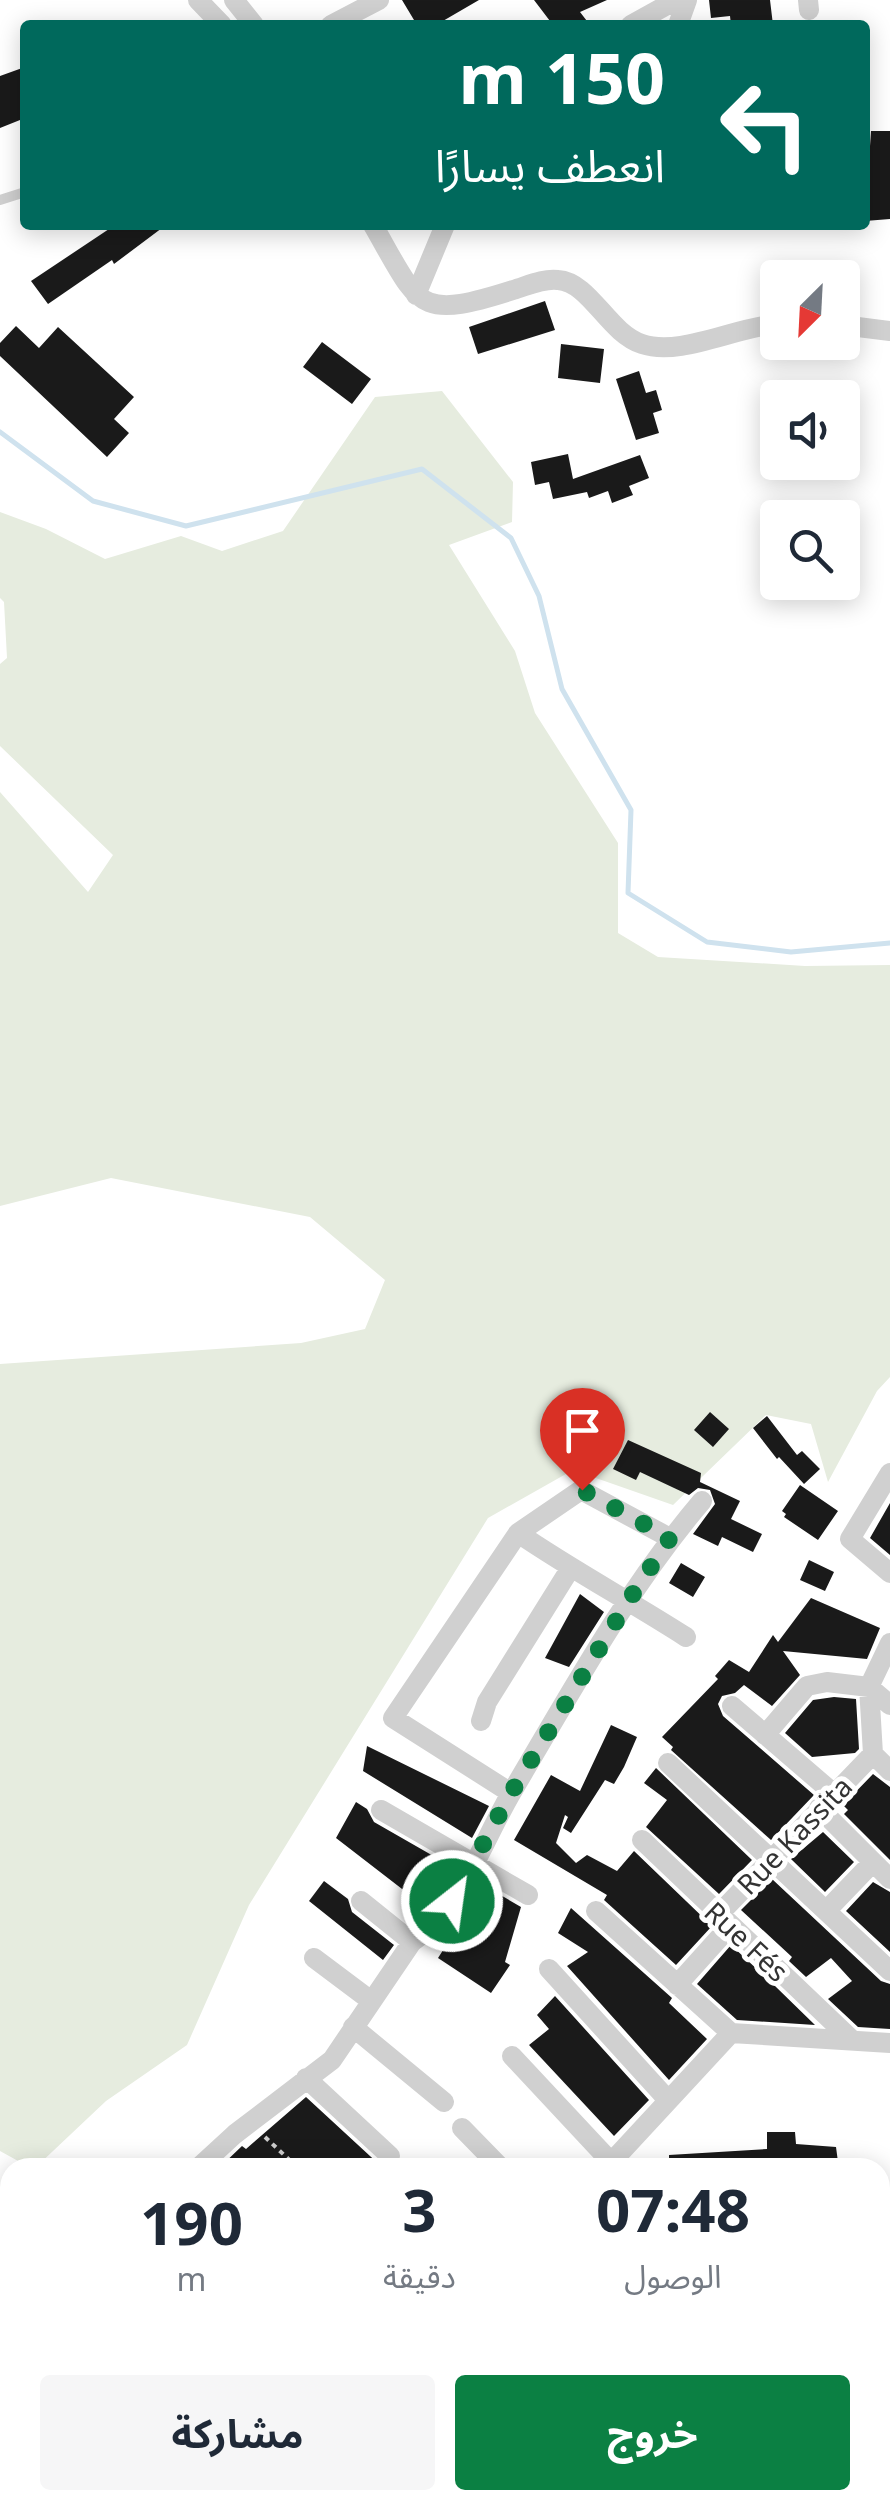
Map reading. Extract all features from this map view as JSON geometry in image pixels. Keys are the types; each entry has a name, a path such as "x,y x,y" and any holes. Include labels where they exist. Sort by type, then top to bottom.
{"street":[{"path":"198,0 217,20"},
{"path":"234,0 250,20"},
{"path":"341,20 379,0"},
{"path":"641,20 676,0"},
{"path":"376,230 416,295 436,306 458,307 543,281 562,280 578,288 620,333 655,347 680,347 760,326"},
{"path":"416,295 444,230"},
{"path":"860,327 890,331"},
{"path":"890,1473 850,1539 890,1573"},
{"path":"511,1793 393,1718 518,1533 582,1490 670,1538"},
{"path":"209,2158 332,2060 370,2000 412,1942 434,1923 473,1865 511,1793 629,1600 670,1538 702,1500"},
{"path":"518,1533 570,1569 686,1636"},
{"path":"481,1721 487,1702 570,1569"},
{"name":"Rue Kassita","path":"677,1985 772,1858 873,1754 869,1687 890,1643"},
{"path":"765,1735 807,1686 827,1682 869,1687 890,1705"},
{"path":"732,1706 765,1735 826,1801 890,1879"},
{"path":"873,1754 890,1771"},
{"path":"668,1763 890,1970"},
{"path":"381,1810 528,1894"},
{"name":"Rue Fés","path":"642,1840 853,2041"},
{"path":"827,1910 874,1862"},
{"path":"361,1901 412,1942"},
{"path":"596,1911 730,2033 890,2043"},
{"path":"314,1958 370,2000"},
{"path":"549,1968 668,2100"},
{"path":"353,2027 444,2102"},
{"path":"615,2158 730,2033"},
{"path":"512,2056 603,2158"},
{"path":"306,2078 390,2156"},
{"path":"462,2128 491,2158"}],"path":[{"path":"242,2128 284,2158"}],"shaded area":[{"path":"442,391 513,482 512,522 449,545 515,651 535,713 618,843 618,933 658,957 805,966 890,965 890,1377 877,1391 828,1482 811,1424 766,1415 673,1505 573,1470 488,1518 249,1905 187,2045 106,2101 46,2158 13,2158 0,2151 0,1364 301,1343 365,1329 385,1280 310,1217 111,1178 0,1206 0,792 88,892 113,855 0,746 0,664 7,658 4,602 0,598 0,512 46,529 105,559 181,536 222,551 283,531 375,397"}],"building":[{"path":"402,0 479,0 445,20 414,20"},
{"path":"534,0 607,0 580,12 586,20 549,20"},
{"path":"709,0 770,0 772,20 711,18"},
{"path":"20,69 20,120 0,128 0,76"},
{"path":"871,131 890,131 890,219 870,221"},
{"path":"108,230 159,230 114,264 112,260 48,304 31,281"},
{"path":"545,301 555,330 478,354 469,327"},
{"path":"16,326 39,348 58,327 134,397 114,419 129,433 107,457 0,356 0,343"},
{"path":"322,342 371,379 352,404 303,367"},
{"path":"561,344 604,349 600,383 558,378"},
{"path":"639,371 646,393 656,390 662,410 653,413 659,433 636,440 616,379"},
{"path":"568,454 573,479 640,455 649,478 629,486 633,495 612,503 608,491 589,498 587,492 553,499 549,482 535,485 531,462"},
{"path":"710,1412 729,1429 713,1447 694,1430"},
{"path":"767,1416 797,1455 802,1451 820,1469 804,1484 777,1459 753,1428"},
{"path":"628,1440 701,1473 700,1482 740,1501 731,1519 762,1534 753,1552 722,1537 718,1546 693,1534 715,1504 710,1490 698,1488 689,1495 640,1472 636,1480 613,1469"},
{"path":"800,1485 838,1511 818,1540 784,1517 782,1511"},
{"path":"890,1503 890,1555 870,1538"},
{"path":"809,1560 834,1572 825,1591 800,1580"},
{"path":"681,1563 705,1577 693,1597 669,1583"},
{"path":"580,1594 604,1612 569,1667 545,1658"},
{"path":"811,1598 880,1628 867,1659 783,1651 800,1675 772,1706 744,1685 735,1693 722,1696 718,1704 723,1716 814,1795 771,1840 671,1750 673,1747 662,1737 718,1679 715,1676 729,1660 749,1672 773,1635 778,1642"},
{"path":"856,1699 859,1749 855,1753 812,1757 785,1733 813,1700"},
{"path":"611,1725 637,1737 624,1767 614,1784 605,1780 571,1833 563,1828 568,1817 565,1815 556,1843 576,1863 587,1855 617,1871 634,1851 712,1926 676,1965 604,1900 607,1895 514,1840 551,1775 580,1791"},
{"path":"367,1746 489,1806 472,1838 363,1771"},
{"path":"656,1768 752,1860 719,1894 646,1827 667,1800 644,1783"},
{"path":"873,1774 890,1787 890,1860 844,1814 848,1810 843,1805"},
{"path":"356,1802 367,1809 374,1822 456,1869 428,1909 336,1838"},
{"path":"823,1832 854,1862 825,1892 791,1859"},
{"path":"772,1879 881,1981 890,1984 890,2029 858,2027 828,1999 852,1981 831,1958 806,1977 789,1961 792,1957 741,1910"},
{"path":"324,1881 348,1899 352,1912 394,1945 383,1960 309,1901"},
{"path":"873,1882 890,1892 890,1952 846,1911"},
{"path":"480,1883 521,1907 505,1962 510,1965 491,1993 438,1958 456,1930 450,1926"},
{"path":"571,1908 672,1998 669,2003 707,2039 669,2080 567,1966 588,1952 558,1933"},
{"path":"731,1945 815,2025 737,2020 697,1984"},
{"path":"555,1996 649,2100 614,2136 529,2045 549,2029 537,2015"},
{"path":"306,2097 372,2158 229,2158 242,2146 246,2149"},
{"path":"767,2132 795,2132 796,2144 836,2147 837,2158 669,2158 669,2155 767,2149"}],"waterway":[{"path":"0,432 93,501 186,526 422,469 511,538 539,596 562,689 631,810 628,893 707,942 791,952 890,943"}],"route":[{"path":"452,1901 511,1793 670,1538 582,1490"}]}
